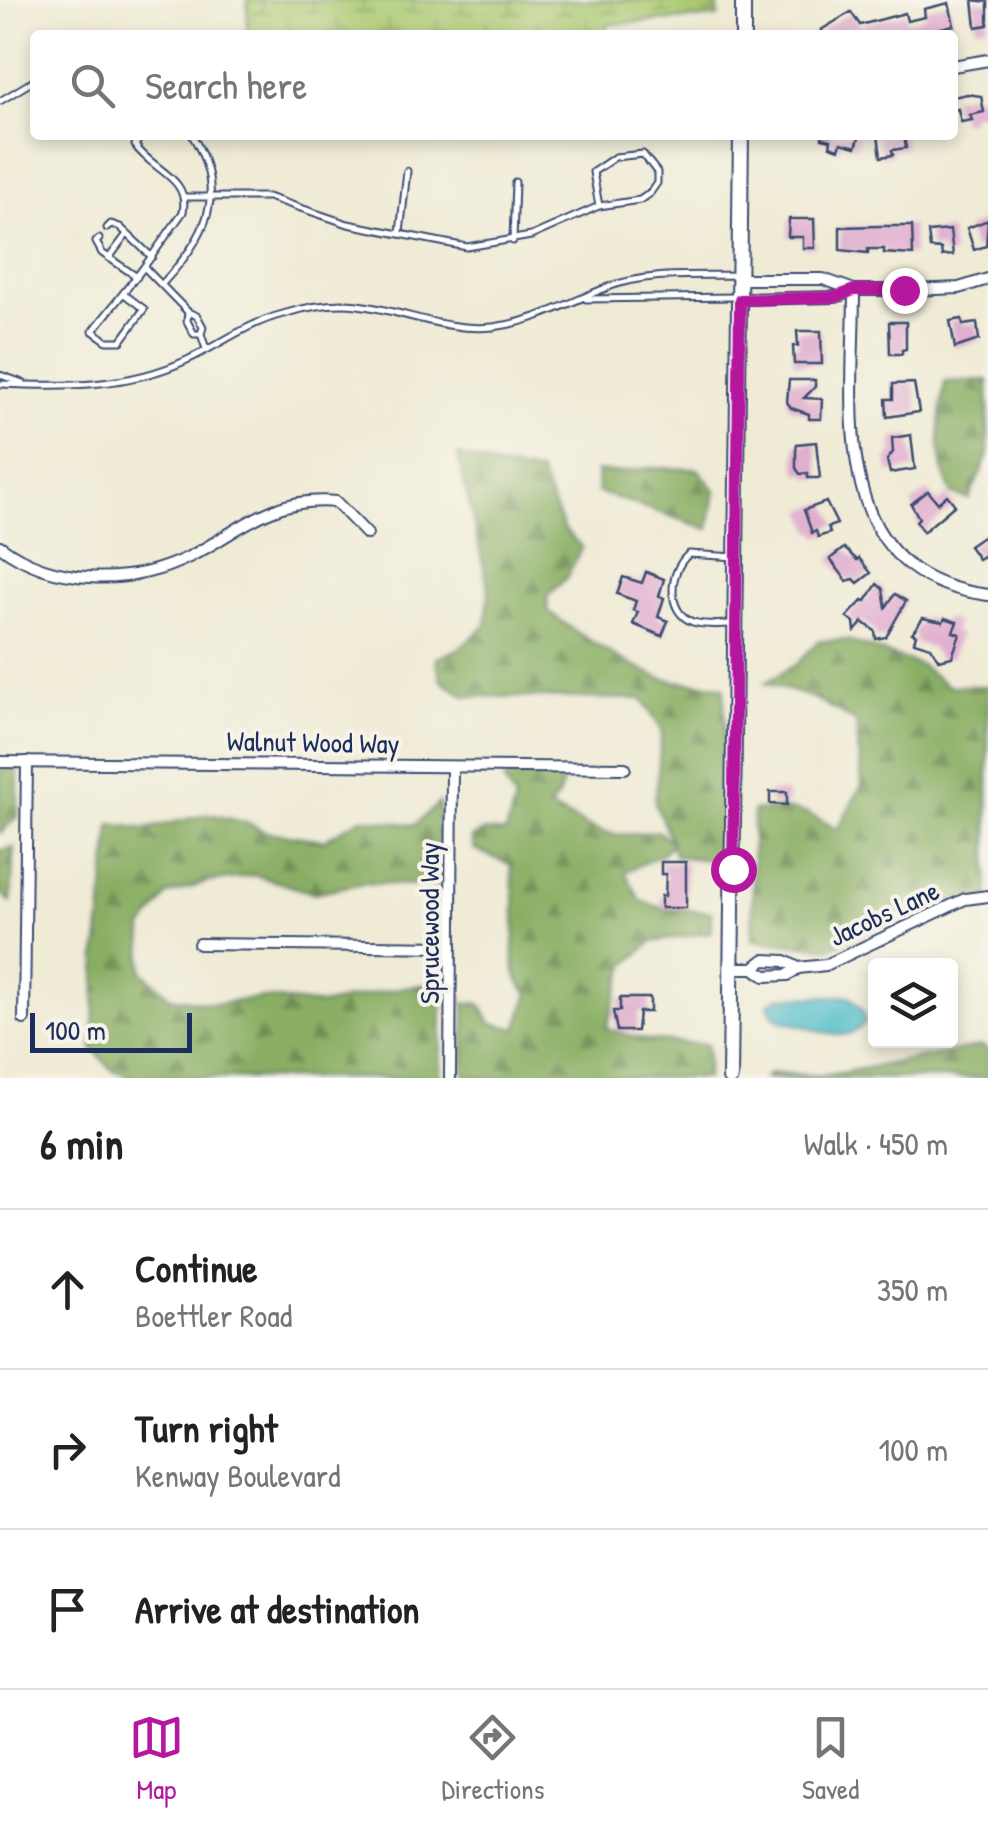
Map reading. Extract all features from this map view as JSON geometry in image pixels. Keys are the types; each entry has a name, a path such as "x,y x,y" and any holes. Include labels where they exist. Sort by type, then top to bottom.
{"street":[{"path":"743,0 743,30"},
{"path":"958,65 988,60"},
{"path":"730,1078 742,140"},
{"path":"740,277 822,280 854,290 959,288 988,279"},
{"path":"740,298 836,297 854,290"},
{"path":"854,290 858,487 885,539 916,570 968,592 988,595"},
{"path":"0,546 12,556 45,569 103,578 162,568 262,514 319,500 336,502 368,534"},
{"name":"Walnut Wood Way","path":"0,762 625,768"},
{"path":"24,1020 27,762"},
{"name":"Sprucewood Way","path":"450,1078 452,768"},
{"name":"Jacobs Lane","path":"731,968 754,968 764,960 785,961 798,968 826,965 965,900 988,896"},
{"path":"198,944 451,947"}],"lane":[{"path":"0,100 30,83"},
{"path":"124,294 144,310 121,341 107,341 93,331 183,212 180,184 140,154 134,145 138,140"},
{"path":"162,284 198,239 209,215 206,158 195,140"},
{"path":"184,197 268,197 348,224 467,246 531,236 598,206 640,200 657,183 658,172 652,162 643,154 631,153 601,164 593,172 598,206"},
{"path":"400,232 407,171"},
{"path":"512,241 515,182"},
{"path":"107,228 110,224 128,234 152,257"},
{"path":"110,258 128,234"},
{"path":"99,239 96,242 110,258 137,277"},
{"path":"144,267 188,312 197,316 206,350"},
{"path":"0,384 118,382 152,374 240,330 280,314 318,306 356,305 432,322 492,327 552,312 610,286 655,278 740,277"},
{"path":"583,300 627,296 740,298"},
{"path":"0,375 30,386"},
{"path":"737,624 696,623 682,616 675,606 673,591 675,575 689,554 738,557"}],"green space":[{"path":"248,0 718,0 718,17 608,24 606,30 247,30"},
{"path":"988,380 988,455 969,499 952,494 942,467 940,425 945,382"},
{"path":"458,455 539,473 564,530 582,547 567,577 547,597 548,611 603,649 649,673 670,680 724,687 727,862 675,856 671,844 662,854 625,872 640,900 661,908 711,912 711,932 652,942 626,965 606,1029 647,1040 707,1045 707,1078 466,1078 464,1073 465,1003 480,1004 491,1023 517,1029 529,994 515,970 511,865 474,849 471,838 485,831 506,833 515,800 504,781 511,773 564,779 549,808 590,827 622,835 657,831 671,841 655,804 662,730 642,699 465,696 441,680 436,659 460,648 486,625 489,590"},
{"path":"648,468 698,469 715,490 709,529 598,492 597,471 619,473"},
{"path":"847,640 920,665 948,686 988,686 988,909 922,904 830,948 752,940 753,811 798,811 837,830 862,785 856,722 814,698 765,683 797,664 818,641"},
{"path":"0,769 18,769 18,816 0,833"},
{"path":"439,803 439,886 364,883 313,893 255,875 208,882 167,895 143,928 142,971 170,997 215,1004 263,998 321,1005 443,983 440,1078 135,1078 112,1070 93,1049 97,955 111,824 147,829 209,814 248,823 266,832 324,840 361,818 415,825"},
{"path":"14,847 11,902 0,892 0,851"},
{"path":"982,1046 988,1050 988,1078 764,1078 770,1073 824,1076"}],"water":[{"path":"850,996 866,1022 845,1035 783,1021 774,1015 769,1003 779,997"}],"building":[{"path":"973,0 988,2 988,25 976,27"},
{"path":"949,3 954,25 937,30 821,30 851,12 860,25 905,13 907,21 925,17 924,9"},
{"path":"958,96 981,96 984,112 961,122"},
{"path":"831,140 858,140 856,147 841,143 839,149 830,146"},
{"path":"879,140 905,140 906,148 881,157"},
{"path":"789,219 814,219 815,248 803,248 803,237 788,237"},
{"path":"988,220 986,246 974,250 967,228"},
{"path":"912,226 913,255 884,253 884,249 868,249 868,253 840,250 840,227"},
{"path":"950,230 953,255 942,256 941,249 930,248 928,232"},
{"path":"962,319 963,325 977,323 979,340 955,348 950,321"},
{"path":"889,322 906,322 906,349 902,354 890,354"},
{"path":"797,331 821,331 822,364 794,364"},
{"path":"789,380 815,380 815,387 804,398 822,399 821,419 809,419 809,414 791,408 787,402"},
{"path":"914,383 919,412 887,417 886,399 893,399 893,384"},
{"path":"911,435 915,469 890,473 887,460 893,452 892,438"},
{"path":"816,442 820,478 808,478 808,473 800,474 796,468 797,444"},
{"path":"928,491 938,503 947,495 955,505 923,532 911,504"},
{"path":"826,502 837,524 828,527 830,533 818,537 816,531 812,533 804,510"},
{"path":"988,533 988,553 978,559 969,546"},
{"path":"844,548 871,573 858,583 854,579 847,581 830,559"},
{"path":"646,572 664,579 658,617 668,621 662,636 633,624 638,612 633,610 636,601 617,594 623,577 642,583"},
{"path":"877,584 883,589 886,607 895,594 906,601 886,637 876,639 875,631 863,622 855,631 854,622 847,617 866,601"},
{"path":"923,618 957,622 953,632 960,634 952,657 939,660 931,647 914,642 916,635 912,633"},
{"path":"770,792 787,792 787,805 770,804"},
{"path":"661,862 686,862 686,908 661,908 666,874 661,874"},
{"path":"620,998 650,998 650,1012 639,1012 637,1031 617,1031 613,1011 620,1011"}],"route":[{"path":"733,869 740,300 836,297 854,290 904,290"}]}
